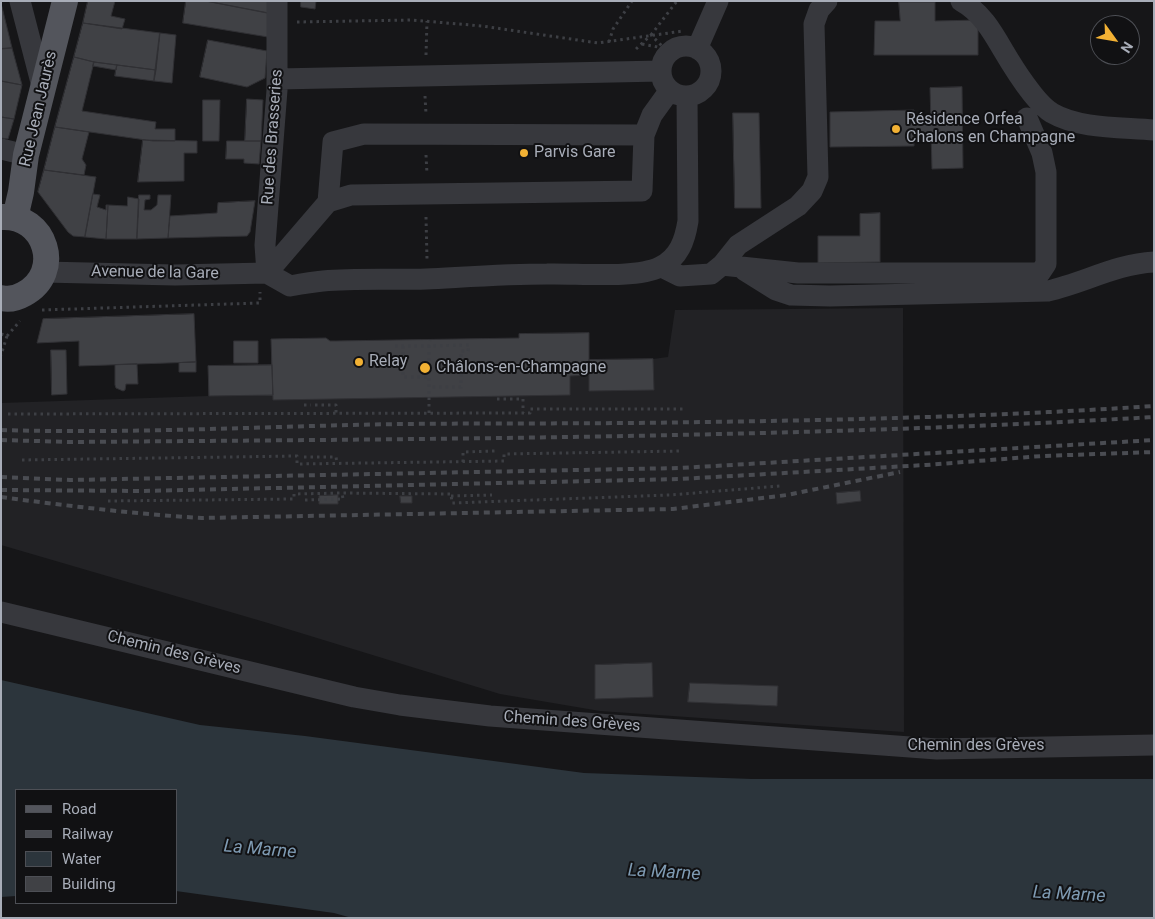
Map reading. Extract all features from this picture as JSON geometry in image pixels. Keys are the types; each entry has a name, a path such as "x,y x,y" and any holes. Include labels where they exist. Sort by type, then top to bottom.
{"main road":[{"name":"Rue Jean Jaurès","path":"8,217 22,192 26,155 65,1"},
{"path":"1,298 18,297 38,283 44,272 46,258 44,244 38,232 28,223 8,217"}],"street":[{"path":"20,1 43,90"},
{"name":"Rue des Brasseries","path":"264,273 278,78 277,1"},
{"path":"673,86 652,115 644,135 642,191 351,195 328,202 264,273 290,286 323,281 546,274 626,274 649,272 662,267 681,248 686,238 688,221 673,86 664,59 673,50 685,46 692,40 718,1"},
{"path":"732,267 738,245 798,206 812,191 818,178 814,24 819,10 827,1"},
{"path":"961,1 987,23 1028,87 1050,112 1066,120 1095,125 1154,130"},
{"path":"278,78 673,86 698,93 706,86 711,76 710,65 706,55 692,40"},
{"path":"662,267 680,276 712,274 732,267 798,273 1040,273 1046,264 1046,172 1042,152 1027,118"},
{"path":"328,202 333,142 364,134 644,135"},
{"path":"1,149 26,155"},
{"path":"732,267 776,290 791,295 840,295 1048,292 1116,268 1154,262"},
{"name":"Avenue de la Gare","path":"44,272 175,275 264,273"},
{"name":"Chemin des Grèves","path":"1,612 354,697 400,705 490,716 937,749 1154,745"}],"path":[{"path":"609,42 612,29 632,1"},
{"path":"636,49 651,36 678,1"},
{"path":"294,22 412,20 482,26 598,43 651,36 692,40"},
{"path":"425,61 428,21"},
{"path":"642,44 664,48 651,36"},
{"path":"425,93 426,114"},
{"path":"426,155 427,175"},
{"path":"426,217 427,267"},
{"path":"37,310 260,303 264,273"},
{"path":"1,355 8,336 25,315"},
{"path":"1,334 8,336"},
{"path":"429,413 430,340"},
{"path":"395,346 468,345 468,351 461,351 461,387 429,387"},
{"path":"403,346 403,377 430,377"},
{"path":"429,366 461,365"},
{"path":"497,399 524,399 523,413"},
{"path":"304,405 336,405 336,414"},
{"path":"8,414 530,413 530,409 686,409"},
{"path":"463,462 463,452 495,451"},
{"path":"22,460 297,456 297,464 463,462 504,461 504,454 681,451"},
{"path":"304,457 336,457 336,463"},
{"path":"451,496 452,503 462,503 670,495 780,486"},
{"path":"305,500 343,499 342,493"},
{"path":"108,501 294,499 294,494 342,493 492,496"}],"shaded area":[{"path":"903,308 904,732 600,711 500,694 268,623 1,545 1,403 208,396 208,366 271,365 271,339 326,338 330,341 335,341 519,338 519,334 589,333 589,360 653,359 668,357 675,310"}],"water":[{"name":"La Marne","path":"1,680 200,725 305,736 584,773 752,779 1154,779 1154,918 352,918 334,913 178,891 178,789 15,789 15,896 1,897"}],"building":[{"path":"88,1 115,1 111,16 125,19 122,29 83,23"},
{"path":"186,1 206,1 269,13 268,37 183,23"},
{"path":"206,1 270,1 269,13"},
{"path":"301,1 316,1 315,9 301,7"},
{"path":"899,2 935,2 935,21 978,20 978,55 874,55 875,21 900,21"},
{"path":"2,7 12,48 1,49"},
{"path":"83,23 160,33 156,70 94,62 74,57"},
{"path":"160,33 176,35 172,83 154,81"},
{"path":"208,40 267,51 265,78 247,87 200,77"},
{"path":"12,48 22,85 1,81 1,49"},
{"path":"74,57 94,62 82,111 156,122 155,129 175,129 175,141 153,141 55,127"},
{"path":"94,62 117,65 116,70 93,66"},
{"path":"117,65 156,70 154,81 115,76"},
{"path":"1,81 22,85 14,119 1,117"},
{"name":"Résidence Orfea Chalons en Champagne","path":"962,87 963,168 932,169 931,132 914,133 914,146 830,147 830,112 914,110 914,125 931,124 930,88"},
{"path":"247,99 263,100 261,141 245,141"},
{"path":"203,100 220,100 219,141 203,141"},
{"path":"733,113 759,113 761,208 735,208"},
{"path":"1,117 14,119 8,139 1,138"},
{"path":"55,127 89,132 82,159 86,165 84,175 44,170"},
{"path":"143,140 197,141 197,153 184,153 184,181 138,182"},
{"path":"227,141 261,141 259,164 244,163 244,159 226,159"},
{"path":"44,170 96,177 85,237 73,236 68,232 38,192"},
{"path":"93,194 100,195 97,207 106,210 106,205 108,205 106,239 85,237"},
{"path":"139,195 150,195 150,199 145,200 144,210 151,210 157,205 158,195 171,195 168,238 137,239"},
{"path":"128,197 139,199 137,239 106,239 108,205 127,206"},
{"path":"255,201 250,232 247,236 168,238 170,216 217,213 218,203"},
{"path":"880,213 880,262 818,263 818,236 860,236 860,214"},
{"path":"194,314 196,362 79,366 79,341 37,343 43,319"},
{"path":"589,333 589,375 570,376 570,395 273,400 271,339 326,338 330,341 335,341 519,338 519,334"},
{"path":"234,341 258,341 258,363 234,363"},
{"path":"51,350 66,350 67,394 52,395"},
{"path":"653,359 654,390 589,391 589,360"},
{"path":"196,362 196,372 179,372 179,363"},
{"path":"137,364 138,384 126,384 123,391 116,388 115,365"},
{"path":"272,365 273,395 209,396 208,366"},
{"path":"860,491 861,501 837,504 836,493"},
{"path":"338,495 338,504 319,504 319,496"},
{"path":"400,496 412,496 412,503 401,503"},
{"path":"652,663 653,697 595,699 595,665"},
{"path":"690,683 778,686 777,706 688,702"}],"railway":[{"path":"1,430 101,431 401,424 815,420 984,415 1154,406"},
{"path":"1,440 71,442 612,436 883,429 1154,417"},
{"path":"1,477 70,480 680,468 1154,440"},
{"path":"1,490 142,491 680,479 926,465 1042,456 1154,452"},
{"path":"1,497 202,518 673,509 787,495 900,472"}],"place":[{"name":"Résidence Orfea Chalons en Champagne","path":"896,129"},
{"name":"Parvis Gare","path":"524,153"},
{"name":"Relay","path":"359,362"},
{"name":"Châlons-en-Champagne","path":"425,368"}]}
